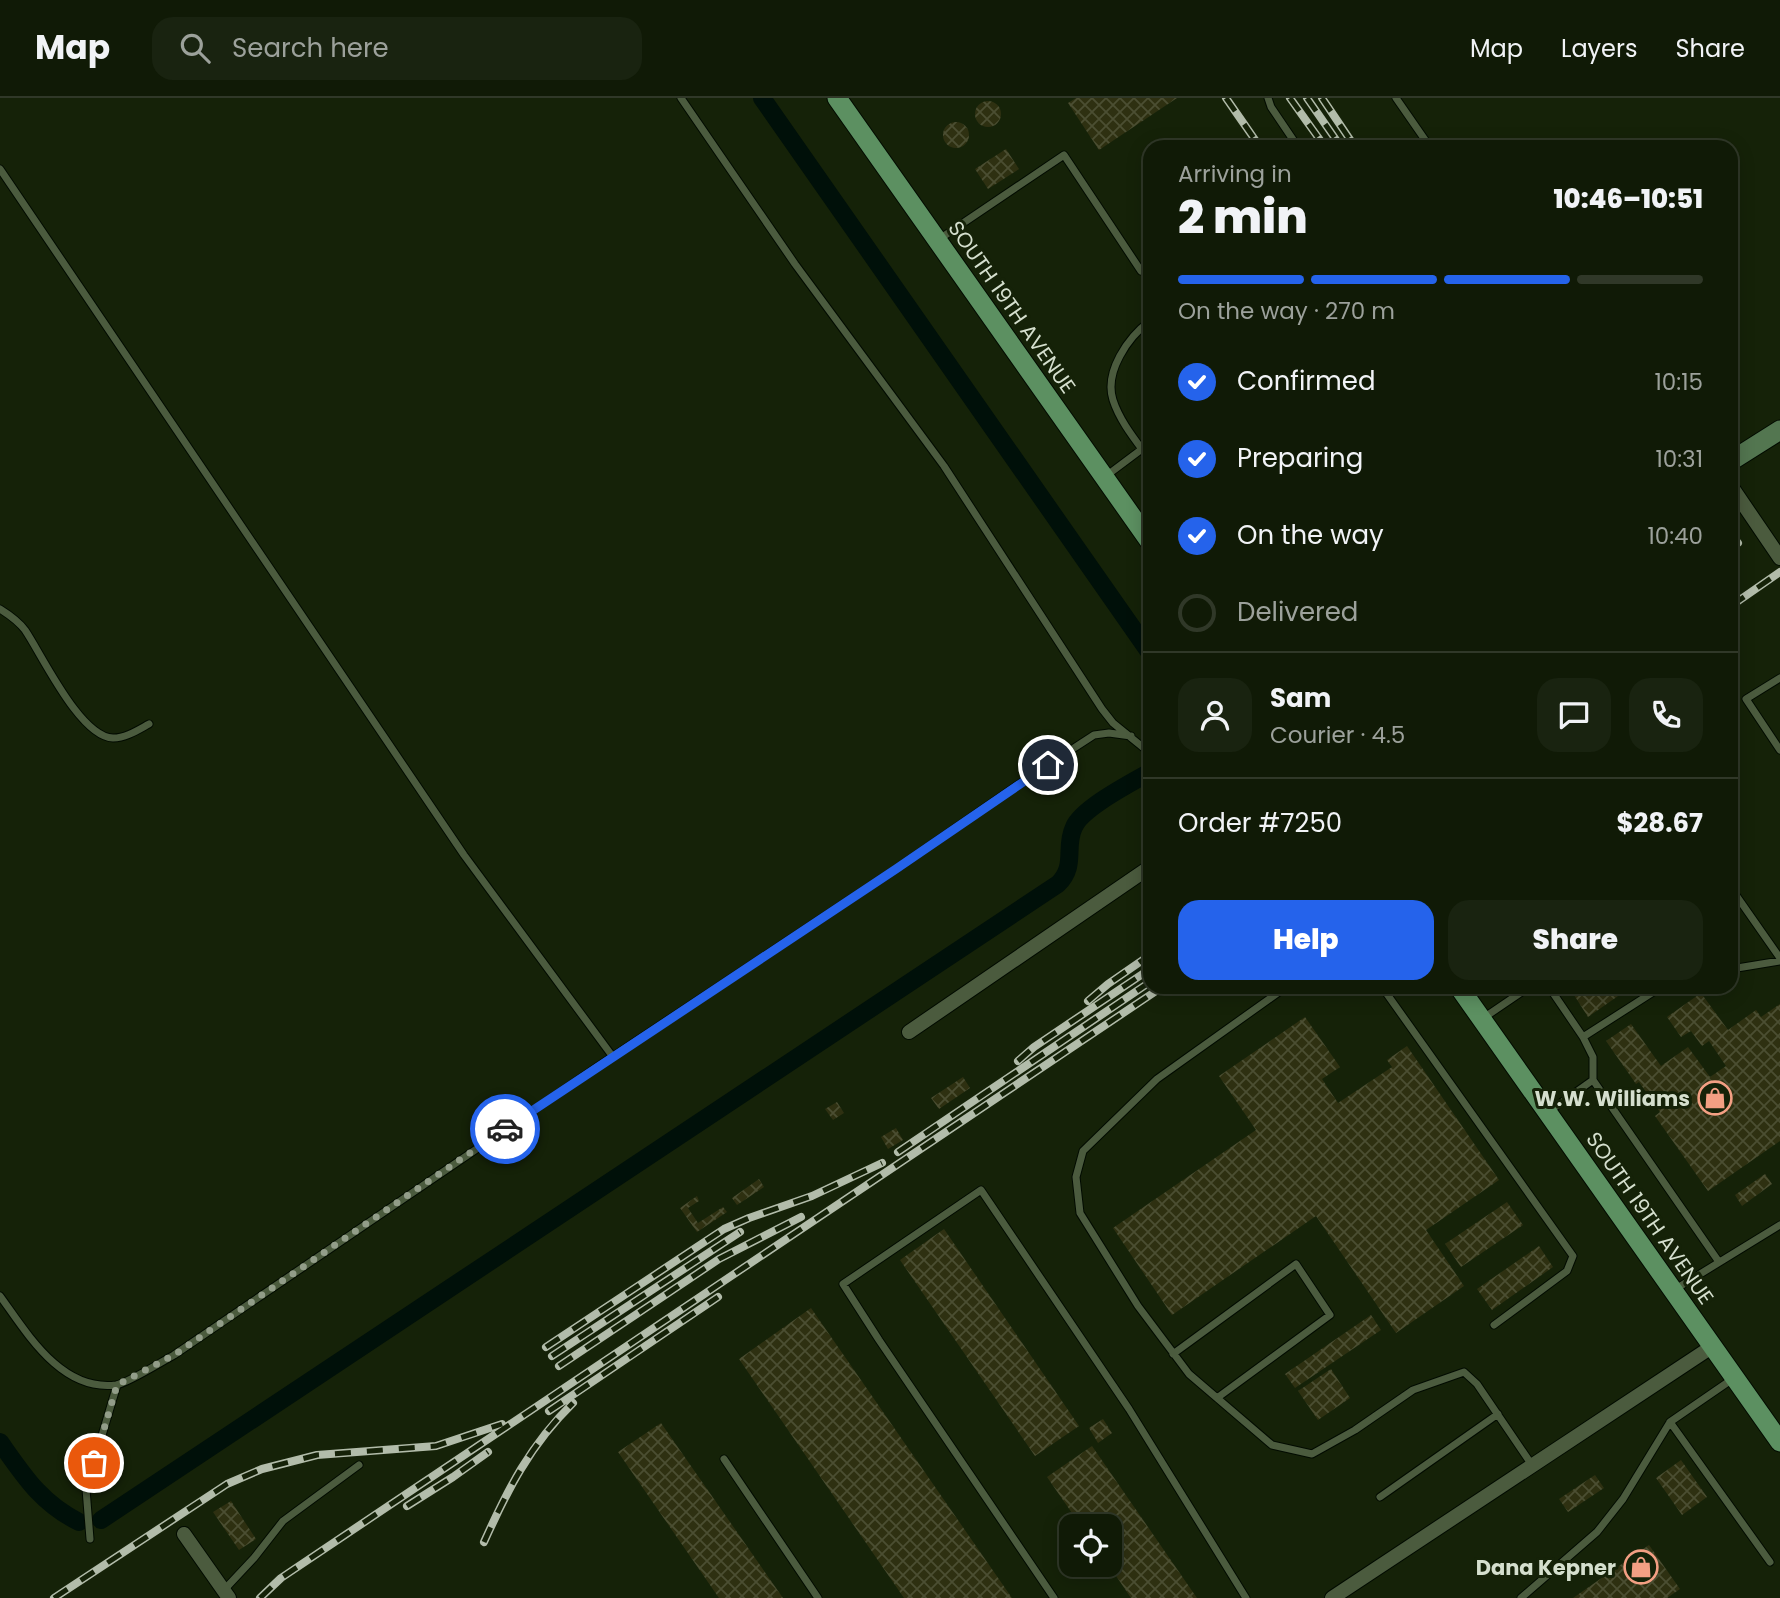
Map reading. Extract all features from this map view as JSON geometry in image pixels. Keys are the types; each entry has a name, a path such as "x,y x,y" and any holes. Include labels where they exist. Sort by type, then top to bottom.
{"main road":[{"name":"SOUTH 19TH AVENUE","path":"837,98 1143,532"},
{"path":"1738,457 1780,430"},
{"name":"SOUTH 19TH AVENUE","path":"1464,994 1735,1377 1777,1430"}],"street":[{"path":"1738,495 1780,558"},
{"path":"909,1032 1143,872"},
{"path":"1332,1598 1713,1346"},
{"path":"184,1534 226,1594"}],"lane":[{"path":"681,98 795,264 944,466 1102,709 1113,723 1143,747"},
{"path":"1268,98 1293,140"},
{"path":"1396,98 1425,140"},
{"path":"937,240 1064,155 1141,271"},
{"path":"0,169 3,180 464,855 613,1057"},
{"path":"1104,477 1142,449 1127,428 1112,398 1114,370 1125,346 1143,326"},
{"path":"0,609 23,628 68,700 90,727 111,738 128,735 149,724"},
{"path":"1780,678 1746,699 1780,750"},
{"path":"0,1296 32,1340 64,1372 92,1384 117,1385 174,1355 1094,735 1109,733 1131,736"},
{"path":"1738,898 1780,959 1738,968"},
{"path":"1276,994 1157,1079 1083,1151 1076,1177 1080,1213 1138,1307 1189,1374 1272,1445 1312,1454 1355,1430 1413,1390 1464,1372 1477,1384 1532,1465"},
{"path":"1387,994 1573,1256 1567,1271 1494,1325"},
{"path":"1482,1019 1519,994"},
{"path":"1554,994 1593,1057 1593,1080 1719,1262"},
{"path":"1583,1037 1650,994"},
{"path":"1548,1112 1593,1080"},
{"path":"1054,1598 843,1284 981,1190 1129,1409 1246,1598"},
{"path":"1673,1290 1780,1225"},
{"path":"1173,1354 1296,1264 1330,1315 1217,1398"},
{"path":"1521,1598 1597,1532 1623,1499 1670,1422 1735,1377"},
{"path":"90,1539 86,1489 117,1385"},
{"path":"1380,1497 1498,1414"},
{"path":"1670,1422 1770,1562"},
{"path":"724,1459 818,1598"},
{"path":"226,1594 283,1521 359,1465"}],"building":[{"path":"1076,98 1177,98 1099,150 1068,103"},
{"path":"988,101 997,105 1001,114 997,123 988,127 979,123 975,114 979,105"},
{"path":"956,122 965,126 969,135 965,144 956,148 947,144 943,135 947,126"},
{"path":"1006,149 1019,169 988,189 975,169"},
{"path":"1576,994 1621,994 1588,1017"},
{"name":"W.W. Williams","path":"1702,994 1728,1030 1756,1010 1761,1017 1780,1004 1780,1141 1708,1191 1655,1116 1660,1112 1639,1082 1636,1084 1606,1041 1631,1024 1661,1066 1688,1047 1710,1077 1726,1066 1709,1041 1702,1046 1691,1031 1681,1037 1667,1017"},
{"path":"1305,1017 1340,1067 1322,1079 1338,1103 1392,1067 1387,1060 1407,1046 1499,1180 1426,1230 1464,1286 1396,1333 1316,1216 1172,1315 1113,1228 1256,1130 1219,1076"},
{"path":"963,1077 970,1088 939,1109 931,1098"},
{"path":"837,1102 844,1113 833,1120 825,1109"},
{"path":"896,1128 903,1140 888,1149 881,1137"},
{"path":"1765,1174 1772,1184 1742,1206 1735,1195"},
{"path":"759,1179 764,1187 737,1205 732,1198"},
{"path":"697,1196 699,1201 688,1208 698,1223 723,1207 727,1212 697,1232 680,1208"},
{"path":"1507,1202 1523,1225 1461,1267 1445,1244"},
{"path":"944,1229 1079,1426 1035,1456 900,1260"},
{"path":"1539,1246 1553,1267 1492,1310 1477,1289"},
{"path":"811,1308 1012,1598 904,1598 739,1359"},
{"path":"1371,1315 1381,1330 1295,1388 1285,1374"},
{"path":"1331,1369 1350,1398 1318,1420 1298,1391"},
{"path":"1103,1419 1112,1433 1098,1443 1089,1428"},
{"path":"661,1423 783,1598 719,1598 618,1452"},
{"path":"1092,1446 1197,1598 1131,1598 1117,1577 1122,1577 1122,1514 1073,1514 1047,1477"},
{"path":"1681,1460 1707,1497 1682,1515 1656,1478"},
{"path":"1595,1475 1604,1488 1568,1512 1559,1499"},
{"path":"231,1501 256,1539 239,1550 213,1512"},
{"name":"Dana Kepner","path":"1649,1545 1680,1589 1667,1598 1573,1598"}],"waterway":[{"path":"762,98 1143,643"},
{"path":"101,1520 1058,884 1067,870 1071,835 1079,820 1108,796 1143,776"},
{"path":"0,1442 44,1497 79,1522"}],"railway":[{"path":"1226,98 1255,140"},
{"path":"1290,98 1320,140"},
{"path":"1307,98 1336,140"},
{"path":"1322,98 1350,140"},
{"path":"1738,601 1780,572"},
{"path":"1088,1001 1143,960"},
{"path":"1018,1061 1034,1047 1143,974"},
{"path":"898,1152 1143,987"},
{"path":"260,1598 281,1578 1152,994"},
{"path":"546,1347 724,1229 812,1196 882,1163"},
{"path":"559,1366 719,1259 801,1217"},
{"path":"552,1356 740,1232"},
{"path":"549,1411 718,1297"},
{"path":"484,1542 521,1468 544,1435 573,1403"},
{"path":"54,1598 227,1484 262,1469 317,1455 436,1446 502,1424"},
{"path":"407,1506 488,1452"}],"way so far":[{"path":"94,1463 117,1385 174,1355 505,1129"}],"place":[{"name":"W.W. Williams","path":"1715,1098"},
{"name":"Dana Kepner","path":"1641,1567"}],"route":[{"path":"505,1129 1048,765"}]}
